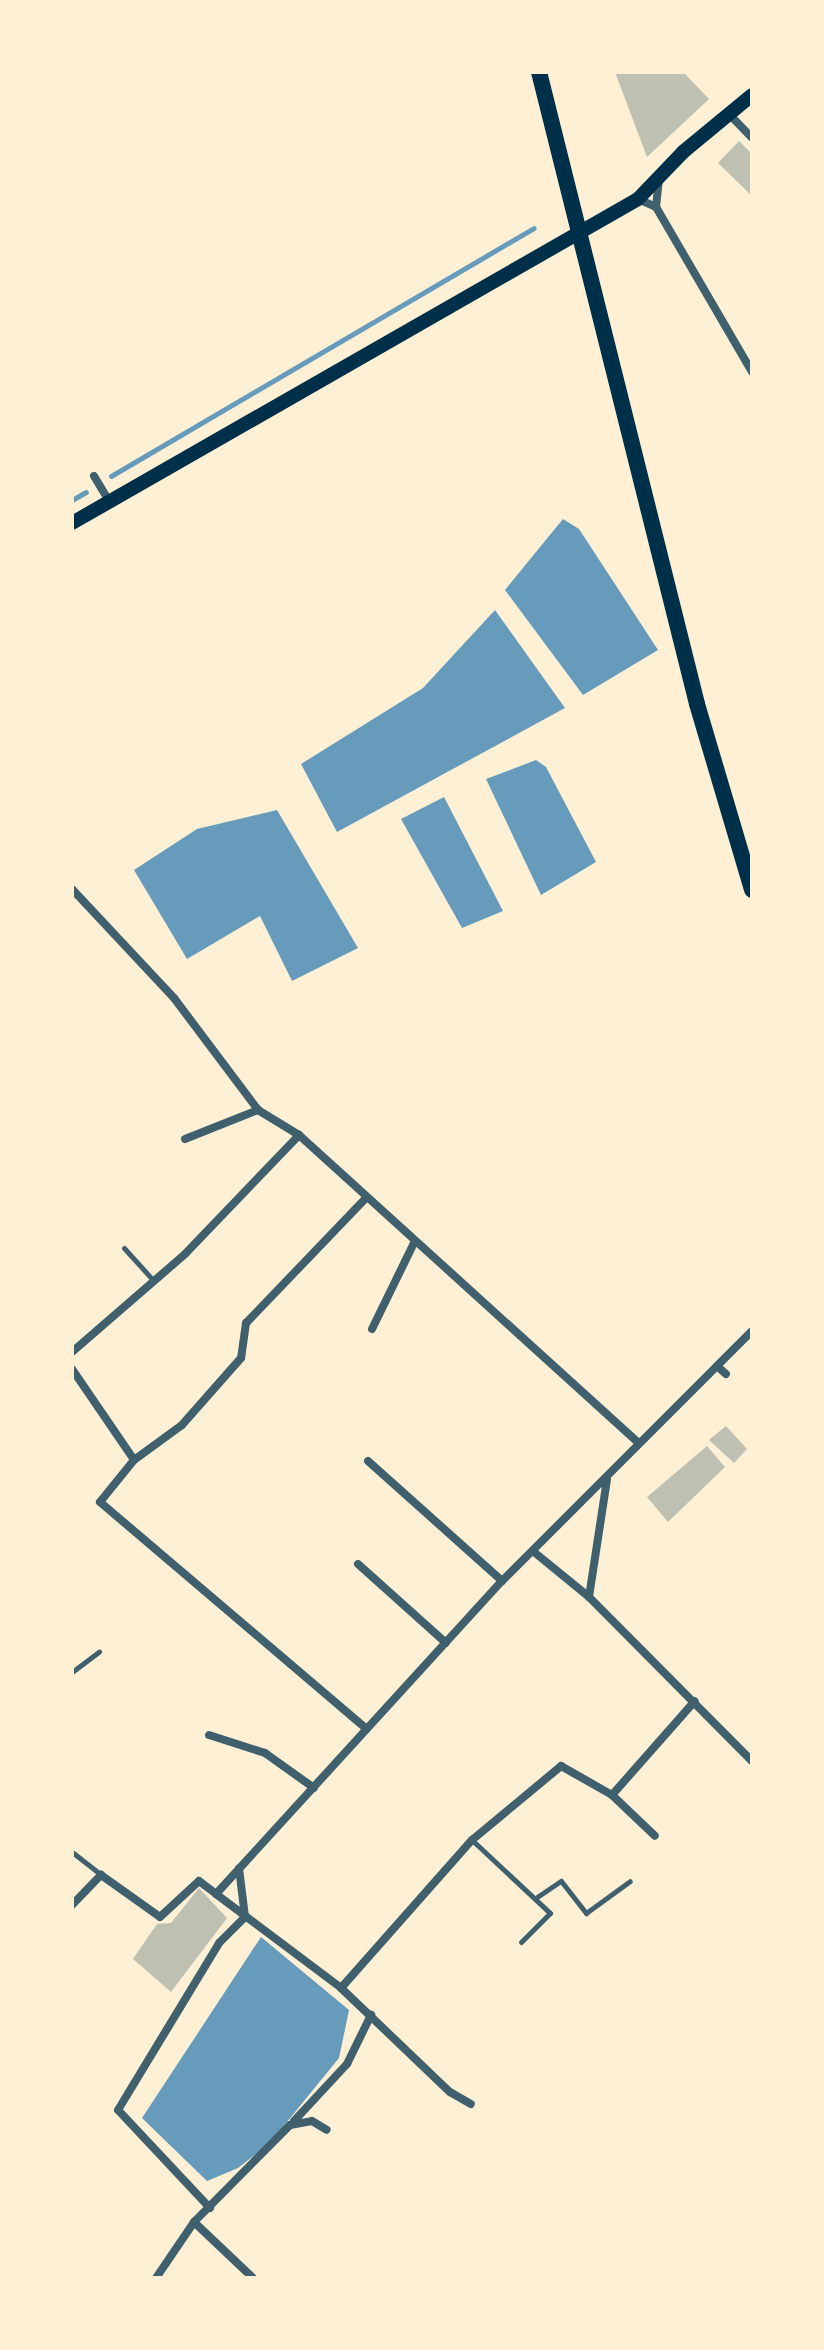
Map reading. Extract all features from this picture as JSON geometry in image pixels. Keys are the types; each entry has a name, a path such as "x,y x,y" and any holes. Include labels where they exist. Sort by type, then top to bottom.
{"main road":[{"path":"539,72 697,704 752,890"},
{"path":"72,523 638,199 752,95"}],"street":[{"path":"729,114 752,138"},
{"path":"656,207 659,177"},
{"path":"638,199 656,207 752,372"},
{"path":"94,476 109,501"},
{"path":"72,889 174,998 258,1110 299,1135 365,1199 638,1442"},
{"path":"185,1139 258,1110"},
{"path":"72,1352 154,1281 299,1135"},
{"path":"365,1199 246,1323 241,1358 182,1425 134,1460 100,1502 367,1729"},
{"path":"372,1329 414,1243"},
{"path":"216,1894 502,1581 752,1331"},
{"path":"717,1366 726,1374"},
{"path":"72,1369 134,1460"},
{"path":"368,1461 502,1581"},
{"path":"589,1597 607,1478"},
{"path":"534,1552 589,1597 752,1761"},
{"path":"358,1564 446,1643"},
{"path":"612,1795 695,1701"},
{"path":"209,1735 265,1753 314,1788"},
{"path":"341,1988 472,1840 561,1766 612,1795 655,1836"},
{"path":"239,1868 245,1917"},
{"path":"72,1905 101,1875 160,1917 199,1881 341,1988 450,2092 471,2104"},
{"path":"210,2208 118,2110 219,1943 245,1917"},
{"path":"156,2278 194,2222 347,2064 371,2015"},
{"path":"290,2125 312,2121 327,2130"},
{"path":"194,2222 253,2278"}],"lane":[{"path":"124,1248 154,1281"},
{"path":"72,1672 99,1652"},
{"path":"472,1840 537,1897 550,1913 521,1942"},
{"path":"72,1852 101,1875"},
{"path":"537,1897 561,1881 586,1913 630,1881"}],"water":[{"path":"563,519 579,529 658,650 583,695 505,590"},
{"path":"495,610 565,708 337,832 301,764 423,688"},
{"path":"536,760 546,767 596,862 541,895 486,779"},
{"path":"444,797 503,911 462,928 401,819"},
{"path":"277,810 358,948 292,981 260,916 187,959 134,870 197,829"},
{"path":"261,1937 349,2010 339,2058 269,2144 238,2168 207,2181 142,2118"}],"building":[{"path":"615,72 683,72 709,99 647,157"},
{"path":"739,141 752,154 752,196 718,163"},
{"path":"726,1426 747,1449 734,1463 709,1440"},
{"path":"707,1446 725,1467 668,1522 647,1497"},
{"path":"199,1888 227,1918 171,1992 133,1959 157,1924 171,1923"}],"waterway":[{"path":"111,476 534,228"},
{"path":"72,500 86,492"}]}
